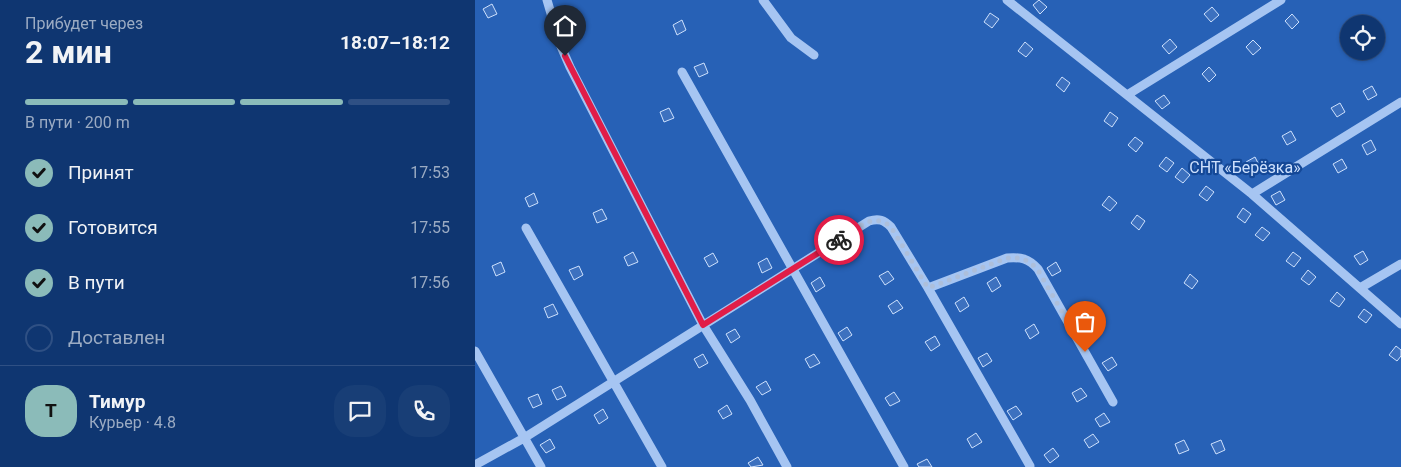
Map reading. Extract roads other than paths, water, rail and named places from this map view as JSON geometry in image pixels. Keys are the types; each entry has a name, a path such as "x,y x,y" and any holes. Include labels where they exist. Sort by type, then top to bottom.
{"street":[{"path":"547,0 560,44 570,68 703,325 750,400 787,467"},
{"path":"763,0 791,38 814,55"},
{"path":"1007,0 1252,194 1401,324"},
{"path":"1127,95 1281,0"},
{"path":"681,72 794,268 904,467"},
{"path":"1252,194 1401,102"},
{"path":"475,465 524,438 869,221 877,219 884,221 891,227 1030,466"},
{"path":"526,228 662,467"},
{"path":"928,288 1007,258 1020,257 1030,261 1038,270 1113,402"},
{"path":"1360,288 1401,264"},
{"path":"475,351 541,467"}],"park label":[{"name":"СНТ «Берёзка»","path":"1245,167"}]}
